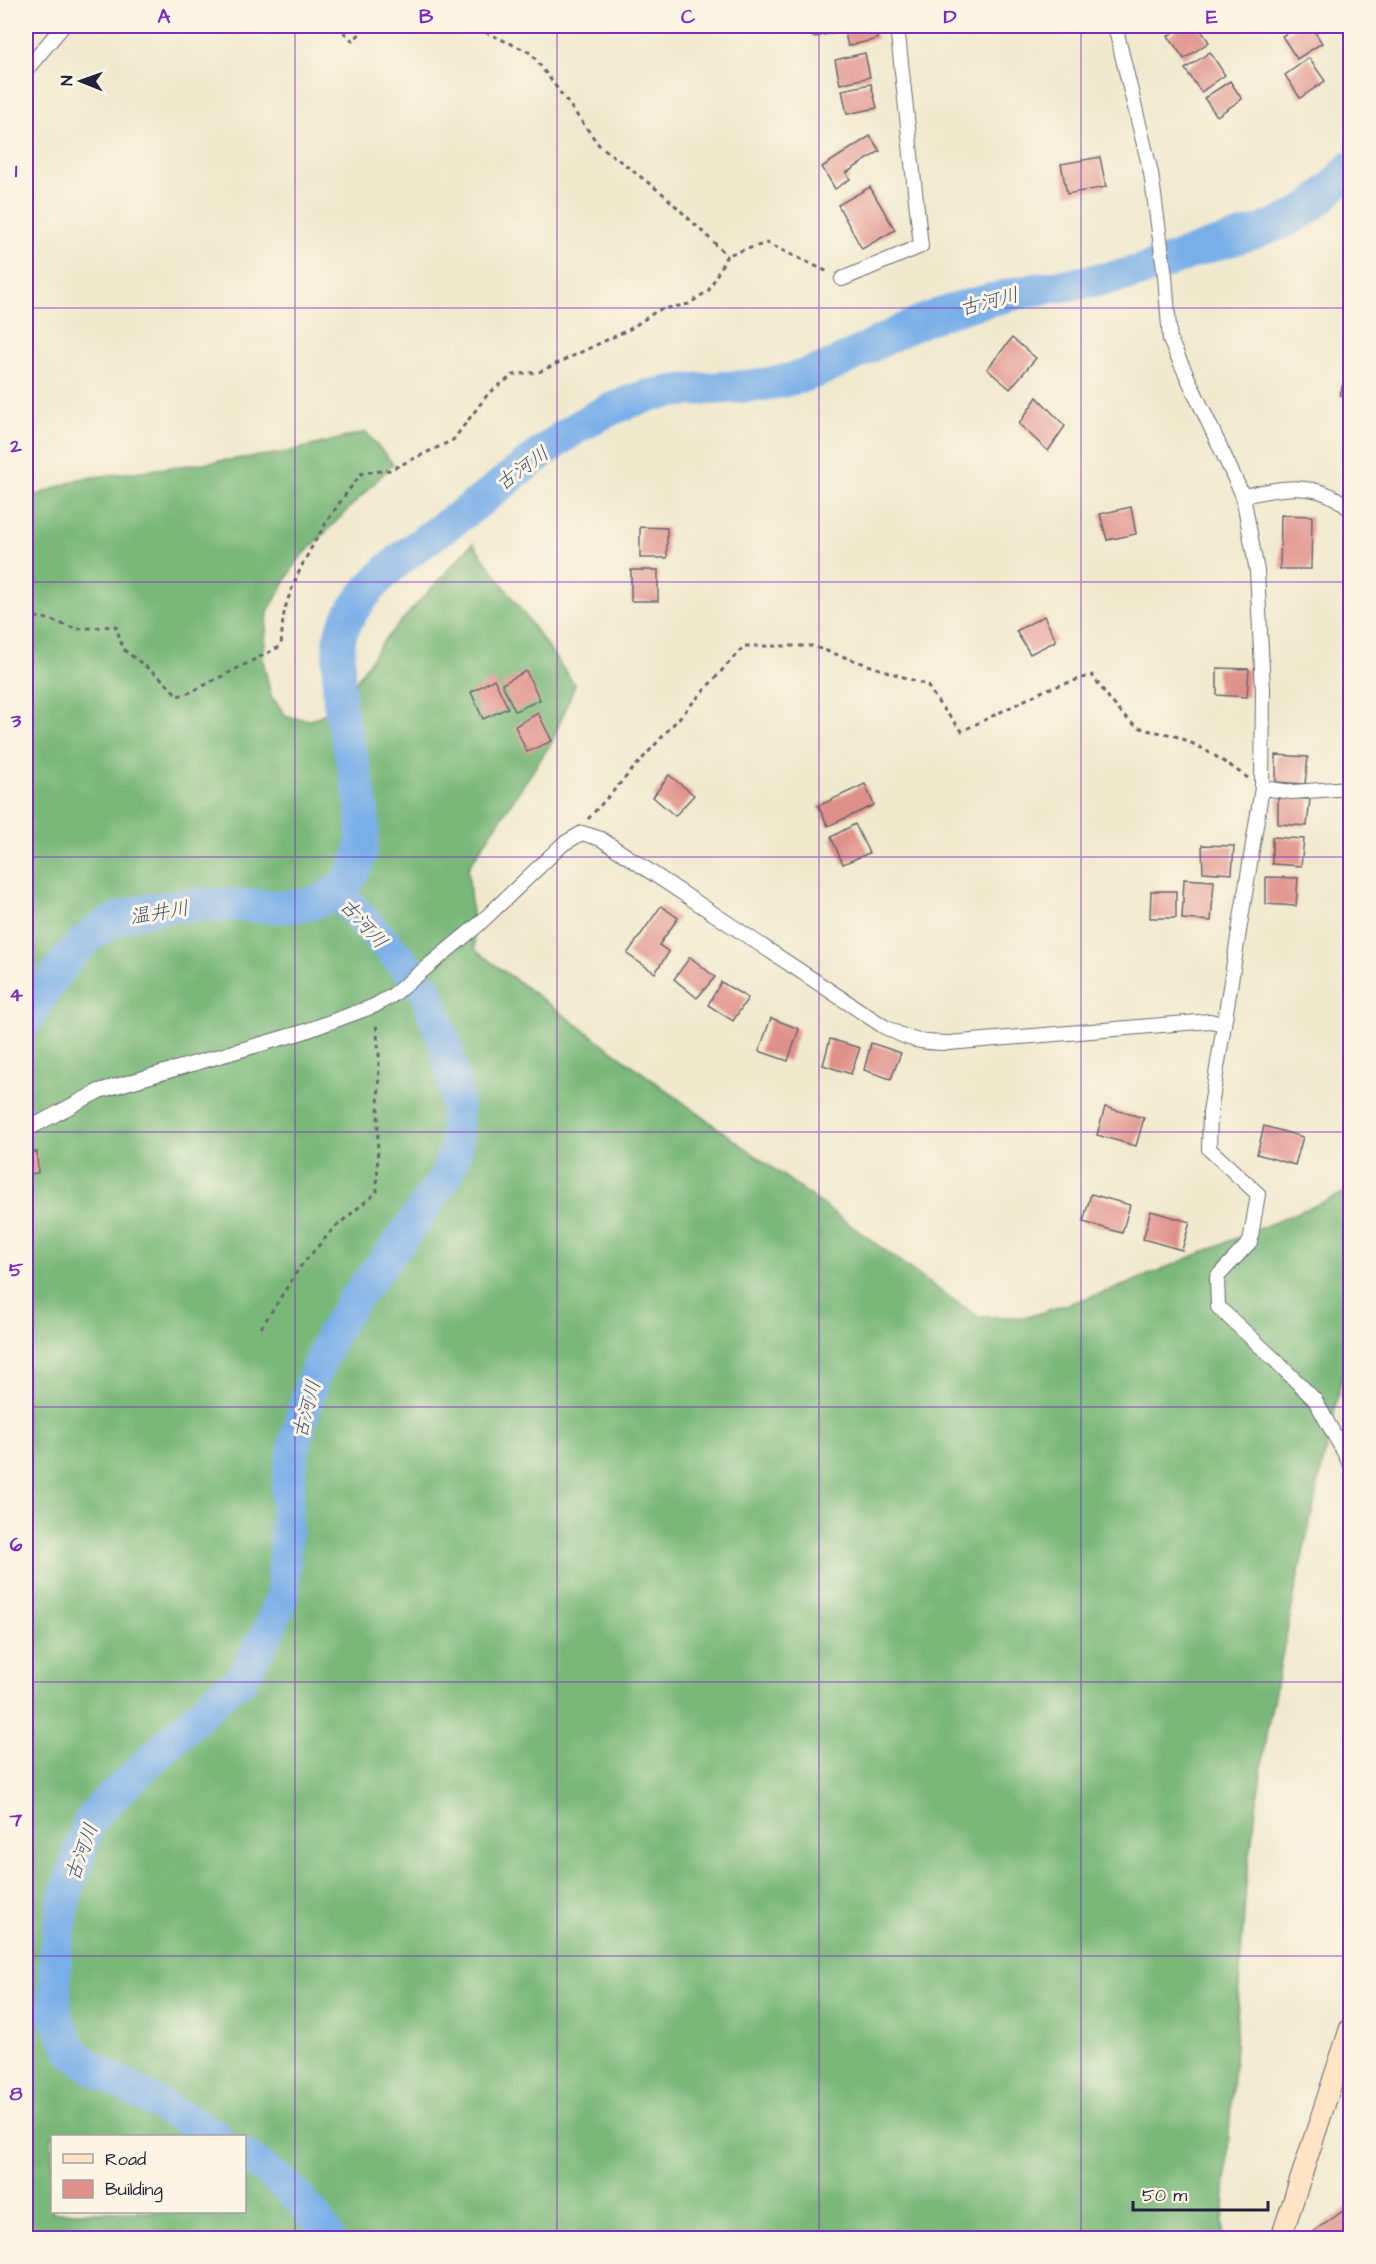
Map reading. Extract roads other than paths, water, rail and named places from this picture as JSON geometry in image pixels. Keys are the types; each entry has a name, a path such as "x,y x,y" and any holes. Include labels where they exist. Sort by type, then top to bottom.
{"main road":[{"path":"1281,2238 1350,2028"}],"street":[{"path":"26,70 63,26"},
{"path":"842,279 921,246 897,26"},
{"path":"1115,26 1151,173 1165,276 1170,340 1243,496 1257,571 1263,690 1262,788 1210,1112 1209,1149 1258,1194 1250,1242 1217,1277 1218,1307 1315,1400 1350,1463"},
{"path":"1243,496 1283,487 1314,490 1338,498 1350,507"},
{"path":"1262,788 1292,792 1350,788"},
{"path":"26,1130 99,1091 303,1032 374,1006 393,995 478,925 563,844 582,833 601,839 882,1026 907,1039 925,1043 949,1043 1209,1021 1224,1024"}],"waterway":[{"name":"古河川","path":"26,1021 69,956 91,935 119,919 151,909 185,905 279,907 307,904 333,893 345,883 356,865 362,845 363,823 361,800 339,698 339,640 347,620 367,592 400,559 577,427 623,404 648,396 685,390 762,385 799,377 845,359 920,322 963,307 1048,287 1130,274 1260,231 1285,221 1312,206 1350,168"},
{"name":"古河川","path":"214,2135 95,2069 72,2052 55,2015 55,1952 66,1893 89,1823 100,1808 222,1693 241,1680 268,1632 283,1595 288,1482 296,1438 312,1381 333,1332 352,1302 404,1236 446,1176 456,1150 457,1101 446,1047 426,991 336,891"},
{"name":"古河川","path":"246,2156 292,2192 313,2214 328,2238"}],"water label":[{"name":"温井川","path":"159,912"}]}
